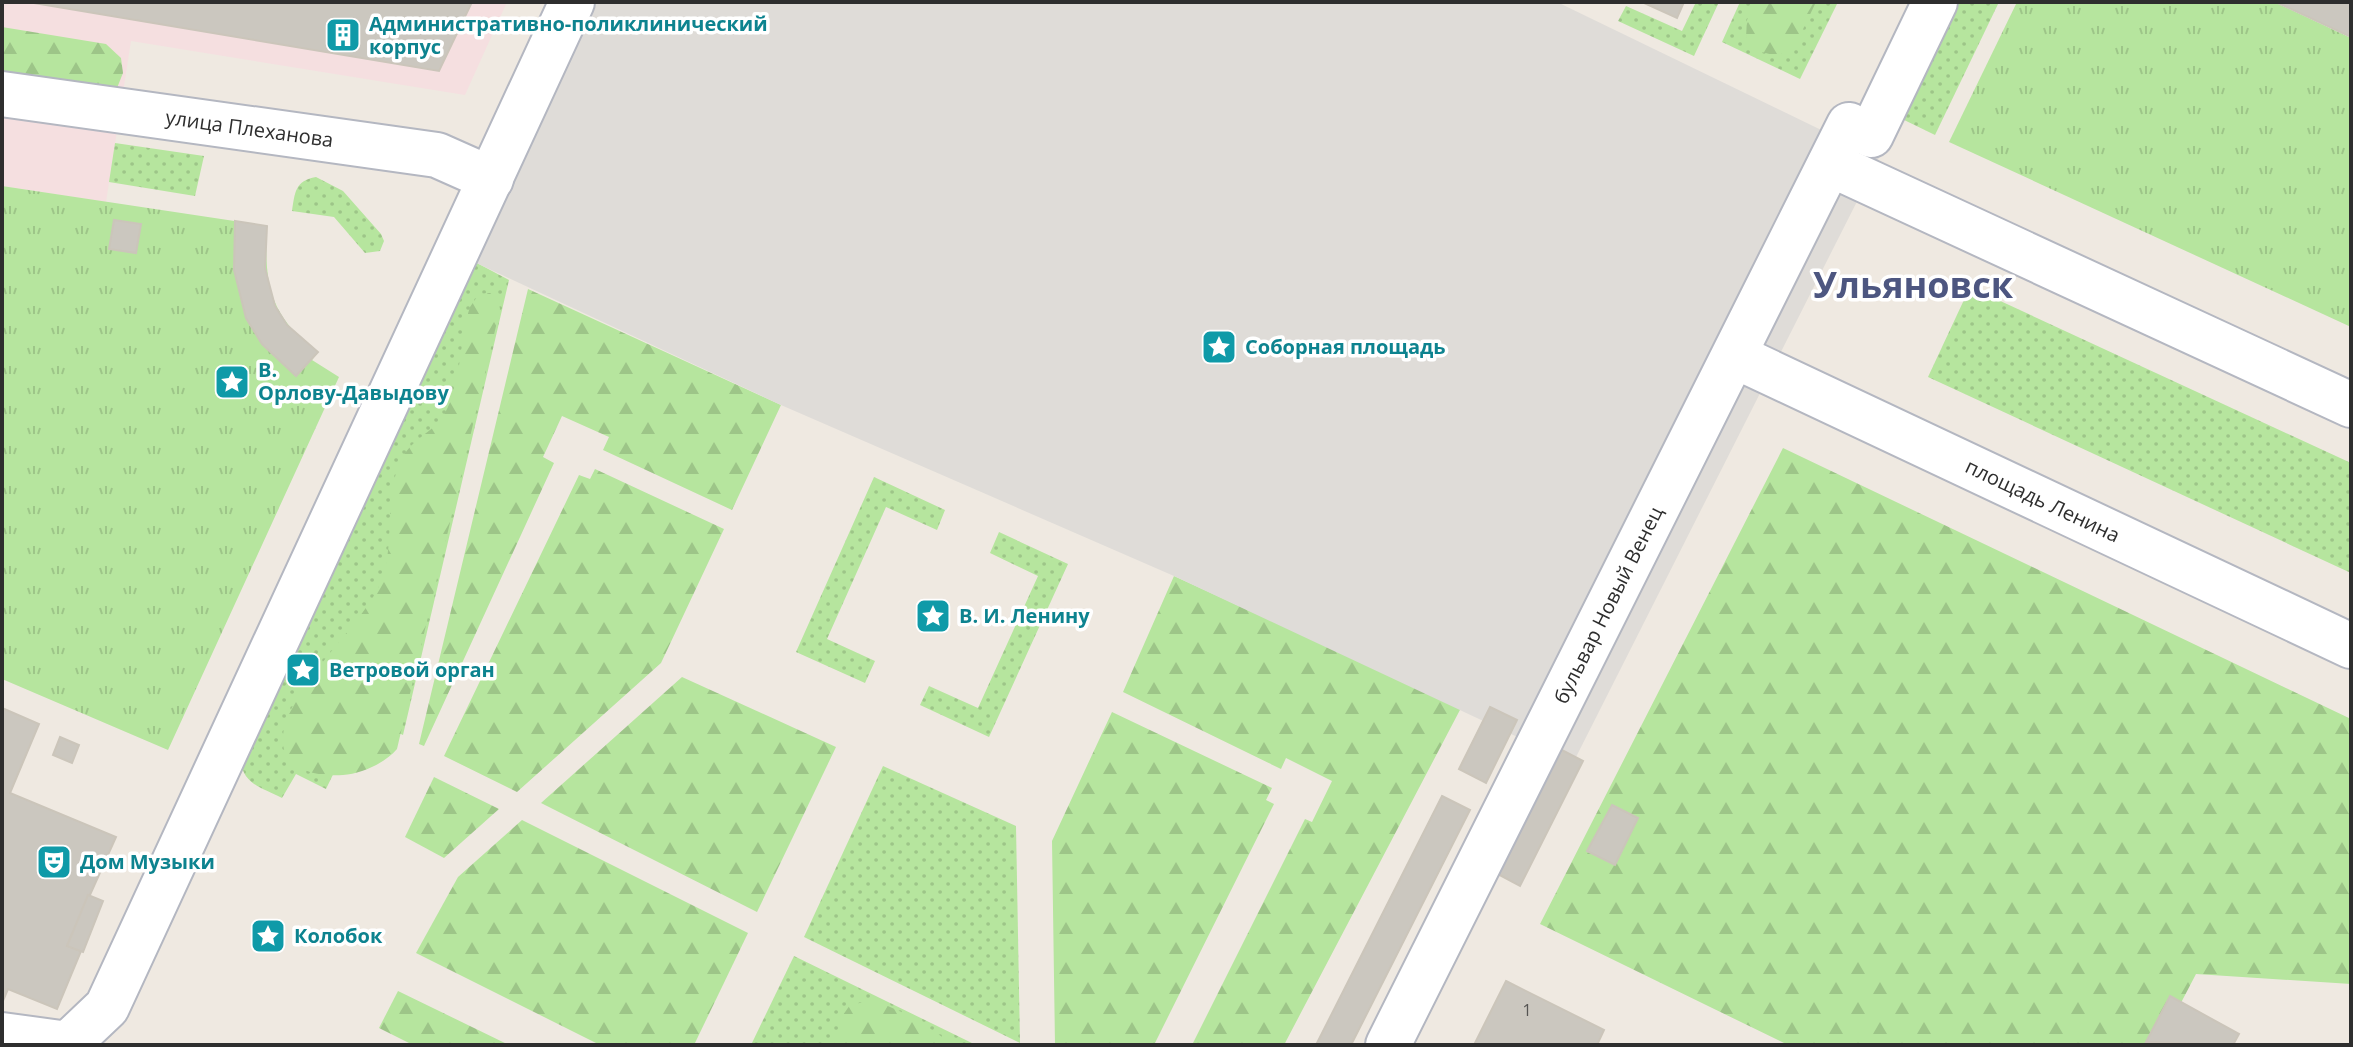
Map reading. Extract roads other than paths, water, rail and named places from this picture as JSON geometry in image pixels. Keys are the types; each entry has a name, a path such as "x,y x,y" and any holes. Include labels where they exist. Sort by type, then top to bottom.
{"street":[{"path":"2,1035 68,1044 107,1007 572,2"},
{"name":"бульвар Новый Венец","path":"1388,1045 1830,164 1860,130 1935,2"},
{"name":"улица Плеханова","path":"2,94 437,155 491,179"},
{"path":"1830,164 2351,405"},
{"name":"площадь Ленина","path":"1735,356 2351,646"}],"place":[{"name":"Административно-поликлинический корпус","path":"343,35"},
{"name":"Соборная площадь","path":"1219,347"},
{"name":"В. Орлову-Давыдову","path":"232,382"},
{"name":"В. И. Ленину","path":"933,616"},
{"name":"Ветровой орган","path":"303,670"},
{"name":"Дом Музыки","path":"54,862"},
{"name":"Колобок","path":"268,936"}],"district":[{"name":"Ульяновск","path":"1913,285"}]}
